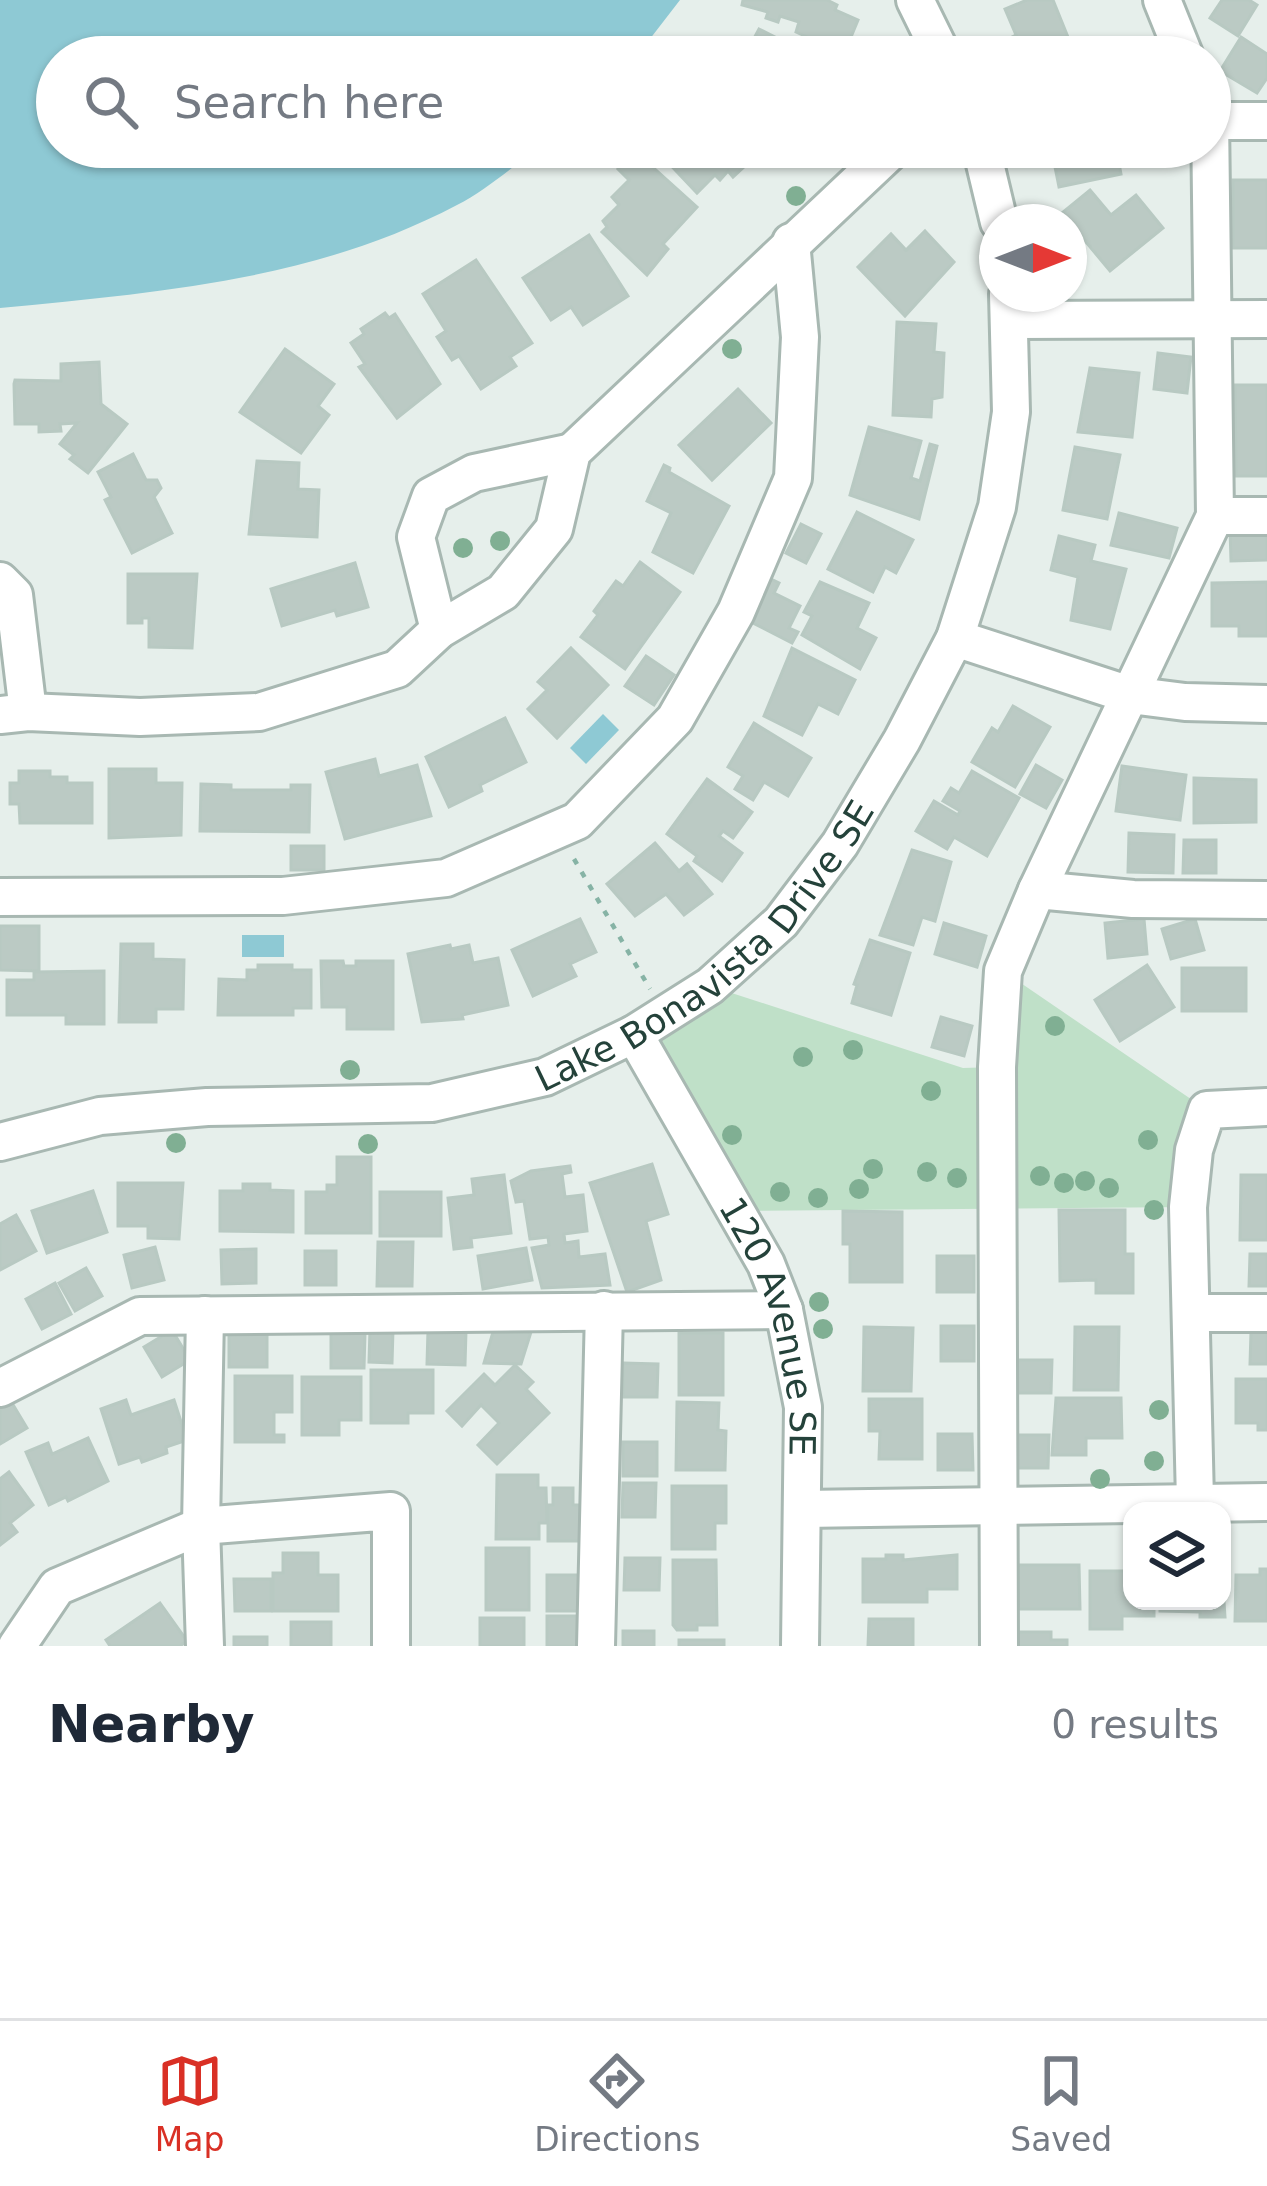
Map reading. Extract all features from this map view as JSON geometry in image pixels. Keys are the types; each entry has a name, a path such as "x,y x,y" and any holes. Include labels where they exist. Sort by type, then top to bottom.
{"street":[{"path":"915,0 933,36"},
{"path":"1162,0 1177,36"},
{"path":"1231,120 1267,121"},
{"path":"439,630 416,537 431,496 474,473 572,452 872,168"},
{"path":"986,168 995,204"},
{"path":"999,1646 999,1016 1004,971 1036,890 1215,516 1211,168"},
{"path":"0,897 283,896 446,878 577,820 675,719 736,612 793,478 800,337 791,242"},
{"name":"Lake Bonavista Drive SE","path":"0,1142 100,1116 164,1110 432,1103 545,1077 649,1025 710,986 781,922 840,844 955,638 997,507 1011,412 1009,312"},
{"path":"1087,312 1267,319"},
{"path":"0,581 14,595 14,713 140,717 259,712 397,669 439,630 503,592 554,529 572,452"},
{"path":"1215,516 1267,516"},
{"path":"955,638 1130,695 1267,704"},
{"path":"1036,890 1133,899 1267,900"},
{"name":"120 Avenue SE","path":"649,1025 784,1310 802,1407 800,1646"},
{"path":"1195,1501 1188,1208 1194,1150 1207,1110 1267,1107"},
{"path":"596,1646 604,1310"},
{"path":"0,1388 140,1316 784,1310"},
{"path":"1192,1313 1267,1313"},
{"path":"205,1316 201,1526 205,1646"},
{"path":"802,1509 1267,1502"},
{"path":"17,1646 57,1587 201,1526 391,1511 391,1646"}],"path":[{"path":"556,830 627,946 649,1025"}],"green space":[{"path":"1003,971 1207,1110 1188,1207 735,1211 634,1034 710,986 963,1068 996,1067"}],"water":[{"path":"0,0 680,0 652,36 36,36 36,168 512,168 457,205 403,231 291,267 176,288 0,308"},
{"path":"603,714 619,730 586,764 570,748"},
{"path":"242,935 284,935 284,957 242,957"}],"building":[{"path":"743,0 827,0 837,5 835,10 858,20 851,36 805,36 796,32 799,22 780,16 778,22 766,18 768,12 742,5"},
{"path":"1027,0 1053,0 1068,36 1014,36 1005,9"},
{"path":"1222,0 1249,0 1257,5 1238,36 1210,18"},
{"path":"1241,37 1267,54 1267,78 1257,93 1231,78 1231,53"},
{"path":"654,168 697,207 663,244 668,249 647,275 602,232 607,227 603,221 619,205 612,197 629,180 618,169"},
{"path":"673,168 743,168 733,177 728,171 720,180 715,175 697,193"},
{"path":"1055,168 1120,168 1121,174 1059,187"},
{"path":"1233,180 1267,180 1267,248 1233,248"},
{"path":"1090,190 1111,215 1136,195 1163,228 1110,271 1087,243 1087,204 1073,204"},
{"path":"925,231 954,262 905,316 858,267 891,234 906,250"},
{"path":"589,235 628,296 583,325 571,307 551,320 523,278"},
{"path":"476,260 532,343 510,357 516,366 481,389 459,356 452,360 437,337 446,331 423,294"},
{"path":"385,313 389,318 395,314 440,384 397,418 359,367 365,364 351,343 364,334 361,329"},
{"path":"897,322 936,324 934,352 944,353 942,397 932,399 931,417 893,415"},
{"path":"285,349 334,384 318,406 329,415 301,453 240,412"},
{"path":"1158,353 1191,357 1187,393 1154,389"},
{"path":"99,362 101,404 127,424 88,473 60,444 77,423 60,424 61,431 39,432 39,424 15,424 14,384 15,380 61,381 61,364"},
{"path":"1090,368 1139,373 1132,437 1078,432"},
{"path":"1235,385 1267,385 1267,476 1236,476"},
{"path":"738,389 771,423 712,480 679,445"},
{"path":"869,427 921,441 911,478 920,481 930,444 937,446 919,519 850,495"},
{"path":"1075,447 1120,455 1107,519 1063,510"},
{"path":"133,454 146,480 157,480 161,488 154,497 172,533 132,553 105,500 111,497 98,472"},
{"path":"257,461 299,463 298,489 319,490 317,537 249,534"},
{"path":"664,465 729,506 693,573 653,552 671,513 647,501"},
{"path":"857,512 913,540 896,573 885,567 873,592 828,569"},
{"path":"1119,513 1177,528 1169,558 1111,545"},
{"path":"801,524 821,534 806,563 786,553"},
{"path":"1267,528 1267,560 1231,561 1230,529"},
{"path":"1059,536 1095,545 1091,561 1126,569 1110,629 1071,620 1078,577 1051,570"},
{"path":"640,562 680,592 625,669 581,637 616,581 623,586"},
{"path":"355,563 368,607 337,616 335,610 282,626 271,589"},
{"path":"128,574 197,574 192,648 149,647 149,618 128,623"},
{"path":"771,579 779,583 774,593 800,606 789,628 798,632 792,643 753,623"},
{"path":"820,582 869,603 857,628 876,638 860,669 802,635 812,616 804,612"},
{"path":"1267,582 1267,636 1239,636 1239,626 1212,626 1212,583"},
{"path":"571,648 608,685 557,738 528,709 547,690 538,682"},
{"path":"792,648 855,680 838,714 818,704 802,735 764,716"},
{"path":"646,656 674,675 654,705 625,686"},
{"path":"1013,706 1050,727 1015,787 972,762 992,728 998,732"},
{"path":"505,718 526,762 449,807 426,757"},
{"path":"754,723 811,758 788,796 764,782 753,800 735,789 743,776 728,767"},
{"path":"375,759 379,776 417,765 431,816 345,839 326,772"},
{"path":"1036,765 1062,780 1046,808 1020,794"},
{"path":"1122,766 1186,775 1180,820 1116,811"},
{"path":"109,769 156,769 156,783 182,783 181,835 109,838"},
{"path":"19,771 50,771 50,777 67,777 67,783 92,783 92,823 20,823 19,804 10,804 10,783 19,783"},
{"path":"972,771 1019,798 987,856 954,837 947,849 916,831 934,801 958,815 960,811 943,801 951,788 959,793"},
{"path":"1194,778 1256,780 1256,822 1194,823"},
{"path":"707,779 752,812 733,838 723,831 719,836 742,853 722,881 667,834"},
{"path":"201,784 231,785 231,790 291,790 291,785 310,785 309,832 200,831"},
{"path":"1129,833 1174,835 1173,873 1128,872"},
{"path":"1184,840 1216,840 1216,873 1183,873"},
{"path":"655,843 679,871 687,864 712,894 684,915 666,894 635,916 607,884"},
{"path":"291,846 324,846 324,870 291,870"},
{"path":"912,850 951,862 935,921 922,917 913,945 880,935"},
{"path":"580,919 596,952 570,964 576,976 533,996 512,950"},
{"path":"1144,919 1147,954 1108,958 1105,923"},
{"path":"1195,919 1204,950 1171,959 1162,929"},
{"path":"944,923 986,936 977,967 935,954"},
{"path":"0,926 39,926 39,971 0,970"},
{"path":"870,940 910,953 891,1015 852,1003"},
{"path":"121,944 153,944 153,959 184,960 183,1009 156,1009 156,1022 119,1022"},
{"path":"450,945 451,949 469,945 473,963 498,958 508,1005 462,1015 463,1019 422,1022 408,954"},
{"path":"321,961 356,966 356,961 393,961 393,1029 347,1029 347,1007 322,1007"},
{"path":"258,965 311,970 311,1008 293,1008 293,1015 218,1015 219,979 247,980 247,970 258,970"},
{"path":"1147,965 1174,1007 1120,1041 1095,1000"},
{"path":"1182,968 1246,968 1246,1011 1182,1011"},
{"path":"104,971 104,1024 66,1024 66,1015 7,1015 7,980 34,980 34,972"},
{"path":"941,1017 972,1026 964,1056 932,1047"},
{"path":"337,1157 371,1157 371,1233 306,1233 306,1192 327,1192 327,1185 337,1185"},
{"path":"652,1164 668,1214 646,1221 661,1280 627,1292 590,1183"},
{"path":"570,1166 571,1172 562,1174 565,1197 583,1195 587,1231 564,1234 565,1243 578,1241 579,1257 605,1254 610,1285 542,1288 532,1248 549,1245 548,1237 530,1239 524,1201 516,1202 511,1181 531,1171"},
{"path":"504,1175 511,1233 471,1238 472,1247 454,1249 448,1198 474,1195 472,1179"},
{"path":"1241,1175 1267,1175 1267,1240 1240,1240"},
{"path":"118,1183 183,1183 179,1239 148,1238 148,1226 118,1226"},
{"path":"243,1184 270,1184 270,1190 293,1191 293,1232 220,1231 220,1191 243,1191"},
{"path":"93,1191 107,1232 47,1253 32,1211"},
{"path":"380,1192 441,1192 441,1236 380,1236"},
{"path":"1059,1210 1125,1210 1125,1254 1133,1254 1133,1293 1096,1293 1096,1280 1060,1281"},
{"path":"843,1211 902,1212 902,1282 850,1282 850,1244 843,1244"},
{"path":"16,1215 36,1251 0,1270 0,1224"},
{"path":"378,1242 413,1242 412,1286 377,1286"},
{"path":"155,1247 164,1280 132,1288 124,1255"},
{"path":"526,1248 532,1280 483,1289 478,1256"},
{"path":"256,1249 256,1283 222,1284 221,1250"},
{"path":"305,1251 336,1251 336,1285 305,1285"},
{"path":"1250,1254 1267,1254 1267,1286 1249,1286"},
{"path":"937,1256 974,1256 974,1292 937,1292"},
{"path":"86,1268 102,1296 75,1311 59,1283"},
{"path":"55,1283 71,1314 42,1329 26,1299"},
{"path":"941,1326 974,1326 974,1361 941,1361"},
{"path":"864,1327 913,1328 911,1391 863,1391"},
{"path":"1075,1327 1119,1327 1118,1390 1074,1390"},
{"path":"370,1329 393,1330 392,1363 369,1362"},
{"path":"172,1330 190,1360 162,1377 144,1347"},
{"path":"428,1330 466,1331 465,1365 427,1364"},
{"path":"229,1331 267,1331 267,1367 229,1367"},
{"path":"493,1332 531,1332 521,1364 484,1363"},
{"path":"1251,1332 1267,1332 1267,1364 1250,1364"},
{"path":"331,1333 365,1333 364,1368 331,1368"},
{"path":"679,1333 723,1333 723,1395 679,1395"},
{"path":"1017,1360 1052,1360 1051,1393 1017,1393"},
{"path":"623,1363 658,1364 657,1397 623,1397"},
{"path":"515,1365 533,1382 526,1389 549,1413 497,1464 478,1445 499,1423 481,1405 462,1426 447,1411 484,1374 495,1385"},
{"path":"371,1370 433,1370 433,1413 408,1413 408,1423 371,1423"},
{"path":"235,1376 292,1376 292,1412 274,1412 274,1435 284,1435 284,1442 235,1442"},
{"path":"302,1377 361,1377 361,1420 339,1420 339,1435 302,1435"},
{"path":"1236,1379 1267,1379 1267,1430 1258,1430 1258,1423 1236,1423"},
{"path":"9,1398 27,1428 0,1444 0,1404"},
{"path":"1056,1398 1121,1398 1122,1438 1086,1438 1086,1455 1052,1455"},
{"path":"869,1399 922,1399 922,1459 879,1459 880,1431 869,1431"},
{"path":"126,1400 131,1415 174,1400 187,1440 142,1462 140,1457 119,1464 101,1409"},
{"path":"677,1402 719,1403 718,1430 726,1431 725,1470 676,1470"},
{"path":"938,1434 972,1434 973,1470 938,1470"},
{"path":"1017,1435 1049,1435 1048,1468 1016,1468"},
{"path":"88,1438 108,1481 49,1505 26,1452 48,1443 52,1454"},
{"path":"623,1442 657,1442 657,1476 623,1476"},
{"path":"9,1472 33,1505 10,1523 17,1532 0,1545 0,1479"},
{"path":"497,1475 538,1475 538,1488 546,1488 547,1523 539,1523 539,1539 496,1539"},
{"path":"623,1483 656,1483 655,1517 622,1517"},
{"path":"672,1486 726,1486 726,1523 715,1523 715,1549 672,1549"},
{"path":"553,1488 573,1488 573,1505 580,1505 580,1541 548,1541"},
{"path":"486,1548 529,1548 529,1610 486,1610"},
{"path":"283,1553 318,1553 318,1575 338,1575 338,1611 273,1611 273,1573 283,1573"},
{"path":"886,1555 903,1555 903,1560 957,1555 957,1589 927,1589 927,1602 863,1602 863,1559 886,1559"},
{"path":"625,1558 660,1558 659,1590 624,1590"},
{"path":"673,1560 716,1560 717,1625 677,1630 673,1625"},
{"path":"1018,1565 1079,1565 1080,1609 1018,1609"},
{"path":"1260,1569 1267,1569 1267,1621 1235,1621 1236,1575 1260,1575"},
{"path":"1090,1571 1123,1571 1123,1610 1154,1610 1154,1616 1122,1616 1122,1629 1090,1629"},
{"path":"547,1575 580,1575 580,1611 547,1611"},
{"path":"234,1579 271,1579 271,1611 235,1611"},
{"path":"160,1603 187,1641 180,1646 110,1646 106,1640"},
{"path":"1225,1610 1225,1617 1200,1617 1200,1612 1160,1611"},
{"path":"547,1616 580,1616 580,1646 547,1646"},
{"path":"480,1618 524,1618 524,1646 480,1646"},
{"path":"869,1619 913,1619 913,1646 868,1646"},
{"path":"291,1622 331,1622 331,1646 291,1646"},
{"path":"623,1631 654,1631 654,1646 623,1646"},
{"path":"1015,1632 1051,1632 1051,1640 1067,1640 1067,1646 1015,1646"},
{"path":"234,1637 267,1637 267,1646 234,1646"},
{"path":"679,1640 724,1640 724,1646 679,1646"}]}
